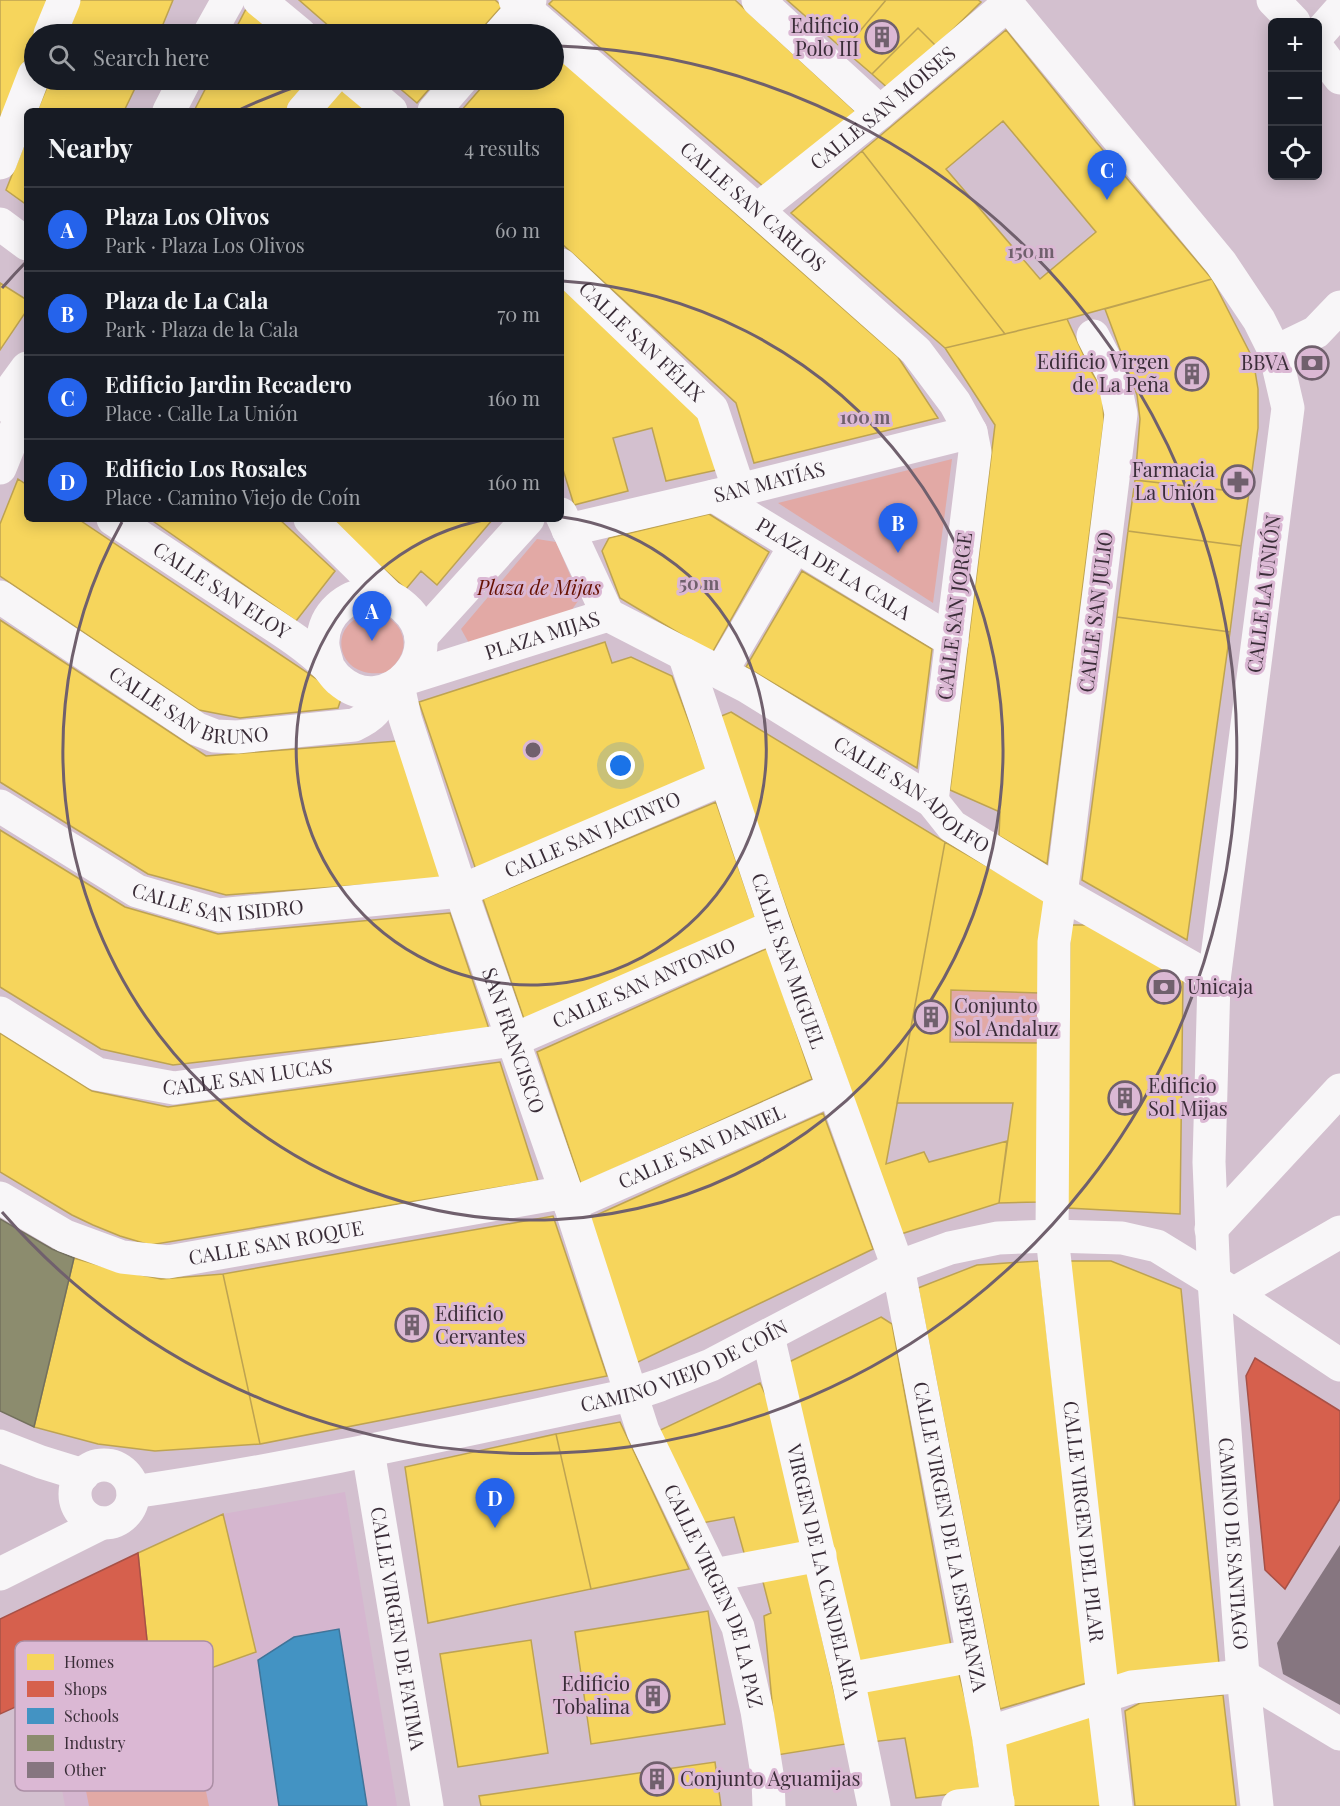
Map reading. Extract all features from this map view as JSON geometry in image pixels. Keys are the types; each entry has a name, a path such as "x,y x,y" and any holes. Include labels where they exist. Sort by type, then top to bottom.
{"street":[{"path":"54,24 64,0"},
{"path":"215,24 228,0"},
{"path":"259,0 288,24"},
{"path":"758,0 880,112"},
{"path":"1273,0 1290,18"},
{"path":"507,24 523,2"},
{"name":"CALLE SAN CARLOS","path":"523,2 548,24"},
{"name":"CALLE SAN MOISES","path":"757,210 880,112 1006,2"},
{"name":"CALLE LA UNIÓN","path":"1006,2 1221,263 1259,320 1275,351 1288,408 1214,980 1209,1162 1211,1229 1224,1287"},
{"path":"1322,30 1340,10"},
{"name":"CALLE SAN CARLOS","path":"564,38 915,351 955,403 971,432"},
{"path":"1322,55 1340,78"},
{"path":"0,163 28,90"},
{"path":"171,108 180,90"},
{"path":"306,108 321,90"},
{"path":"366,90 387,108"},
{"path":"437,108 452,90"},
{"path":"0,224 24,242"},
{"name":"CALLE SAN FÉLIX","path":"564,268 712,409 727,493"},
{"path":"1275,351 1316,332 1340,307"},
{"name":"CALLE SAN JULIO","path":"1052,1236 1054,942 1121,414 1113,375 1093,336"},
{"path":"0,405 24,372"},
{"path":"12,460 24,413"},
{"name":"SAN MATÍAS","path":"564,522 727,493 971,432"},
{"name":"CALLE SAN JORGE","path":"932,801 975,452 971,432"},
{"name":"PLAZA DE LA CALA","path":"727,493 795,546 952,641"},
{"name":"CALLE SAN ELOY","path":"118,522 294,639 328,666"},
{"path":"313,522 389,597"},
{"path":"421,636 525,522"},
{"name":"PLAZA MIJAS","path":"396,685 608,615 564,522"},
{"path":"721,672 795,546"},
{"path":"372,594 389,597 398,601 411,613 421,636 420,654 411,674 396,685 368,692 351,688 338,680 328,666 322,641 326,625 338,607 352,597 372,594"},
{"name":"CALLE SAN BRUNO","path":"0,597 197,729 215,736 237,737 354,725 371,717 396,685"},
{"name":"CALLE SAN ADOLFO","path":"608,615 746,686 932,801 952,826 1061,893 1214,980"},
{"name":"CALLE SAN MIGUEL","path":"684,654 775,926 898,1267"},
{"name":"SAN FRANCISCO","path":"396,685 461,891 568,1198 630,1395"},
{"name":"CALLE SAN JACINTO","path":"461,891 725,778"},
{"name":"CALLE SAN ISIDRO","path":"0,806 137,891 219,915 461,891"},
{"name":"CALLE SAN ANTONIO","path":"513,1040 775,926"},
{"name":"CALLE SAN LUCAS","path":"0,1013 97,1074 174,1088 513,1040"},
{"name":"CALLE SAN DANIEL","path":"568,1198 833,1089"},
{"path":"1211,1229 1340,1090"},
{"name":"CALLE SAN ROQUE","path":"0,1198 64,1236 122,1257 168,1262 568,1198"},
{"path":"1224,1287 1340,1232"},
{"name":"CAMINO VIEJO DE COÍN","path":"134,1492 200,1483 368,1451 630,1395 711,1365 898,1267 950,1248 998,1238 1052,1236 1122,1238 1157,1246 1224,1287 1340,1365"},
{"name":"CALLE VIRGEN DEL PILAR","path":"1052,1236 1116,1806"},
{"name":"CALLE VIRGEN DE LA ESPERANZA","path":"898,1267 988,1733 998,1804"},
{"name":"CAMINO DE SANTIAGO","path":"1224,1287 1244,1676 1257,1806"},
{"name":"VIRGEN DE LA CANDELARIA","path":"768,1336 848,1679 874,1806"},
{"name":"CALLE VIRGEN DE LA PAZ","path":"630,1395 644,1431 738,1627 757,1711 768,1780 769,1806"},
{"path":"0,1446 83,1475"},
{"name":"CALLE VIRGEN DE FATIMA","path":"368,1451 428,1806"},
{"path":"107,1466 117,1468 125,1474 134,1492 133,1502 121,1518 102,1523 85,1516 76,1500 75,1492 83,1475 90,1469 107,1466"},
{"path":"0,1574 102,1523"},
{"path":"714,1575 820,1555"},
{"path":"848,1679 972,1656"},
{"path":"988,1733 1132,1688 1244,1676 1340,1734"},
{"path":"958,1806 998,1804"}],"shaded area":[{"path":"345,1492 397,1806 65,1806 62,1791 213,1791 213,1667 256,1652 223,1514"}],"green space":[{"path":"952,459 933,603 778,503"},
{"name":"Plaza de Mijas","path":"537,539 556,542 580,598 569,614 470,645 461,629"},
{"path":"373,613 388,617 394,622 404,642 399,659 388,672 370,673 356,668 347,660 342,649 342,638 347,627 357,618"},
{"path":"951,990 1040,993 1040,1043 950,1042"},
{"path":"86,1791 206,1791 209,1806 89,1806"}],"building: Homes":[{"path":"0,0 48,0 39,24 24,24 24,62 0,125"},
{"path":"80,0 173,0 163,24 71,24"},
{"path":"299,0 495,0 502,6 486,24 327,24"},
{"path":"553,0 735,0 857,113 764,187 549,4"},
{"path":"787,0 886,0 844,50"},
{"name":"Edificio Polo III","path":"886,0 978,0 981,2 936,46 918,28 872,74 844,50"},
{"path":"246,9 265,24 238,24"},
{"path":"918,28 936,46 890,90 872,74"},
{"path":"1006,30 1096,142 1212,279 1005,334 862,151","holes":["1003,121 1096,232 1040,279 946,169"]},
{"path":"564,62 898,357 938,418 754,463 736,403 564,246 564,108 464,108 479,90 564,90"},
{"path":"46,90 134,90 125,108 38,108"},
{"path":"205,90 307,90 292,108 196,108"},
{"path":"337,90 347,90 368,108 322,108"},
{"path":"402,90 428,90 417,103"},
{"path":"24,145 24,203 6,190"},
{"path":"862,151 1005,334 945,348 791,213"},
{"name":"Edificio Virgen de La Peña","path":"1212,279 1253,359 1258,389 1258,428 1249,493 1135,480 1140,419 1137,395 1105,309"},
{"path":"0,283 24,298 24,314 0,350"},
{"path":"564,287 699,416 717,470 666,481 652,428 613,438 628,491 574,505 564,473"},
{"path":"1067,319 1102,389 1104,421 1047,864 999,836 1000,812 950,790 995,425 945,348"},
{"path":"18,479 24,483 24,522 82,522 342,696 338,708 240,718 199,710 0,576 0,524"},
{"path":"1135,480 1249,493 1241,546 1128,531"},
{"path":"709,514 769,552 712,653 620,598 602,551 609,538"},
{"path":"154,522 282,522 335,571 296,621"},
{"path":"331,522 490,522 437,585 421,571 406,589"},
{"path":"1128,531 1241,546 1230,632 1117,617"},
{"path":"802,571 932,649 917,768 746,667"},
{"path":"1117,617 1230,632 1187,940 1082,880"},
{"path":"0,620 206,756 397,741 445,879 226,895 148,874 0,782"},
{"path":"605,642 612,663 631,657 672,676 708,773 476,870 419,702"},
{"path":"731,712 945,842 886,1164 924,1152 929,1162 1007,1141 999,1203 901,1234 719,717"},
{"path":"716,802 757,922 525,1022 483,899"},
{"path":"0,830 125,907 218,934 450,913 489,1029 173,1065 101,1049 0,987"},
{"name":"Conjunto Sol Andaluz","path":"945,842 1048,901 1040,993 951,990 950,1042 1040,1043 1037,1202 999,1203 1013,1103 897,1103"},
{"name":"Edificio Sol Mijas","path":"1070,925 1090,925 1183,979 1180,1214 1067,1208"},
{"path":"768,948 812,1079 581,1184 537,1052"},
{"path":"0,1033 92,1091 168,1107 500,1062 538,1181 150,1245 120,1236 72,1215 0,1172"},
{"path":"823,1113 873,1249 636,1363 590,1218"},
{"name":"Edificio Cervantes","path":"553,1216 607,1376 260,1444 223,1274"},
{"path":"74,1258 161,1279 223,1274 260,1444 155,1451 98,1444 34,1427"},
{"path":"1039,1261 1087,1683 1000,1709 918,1288 977,1265"},
{"path":"1067,1261 1111,1261 1181,1289 1219,1664 1113,1678"},
{"path":"881,1317 892,1324 951,1646 857,1665 789,1362"},
{"path":"760,1383 780,1425 808,1548 746,1560 734,1517 702,1523 656,1432"},
{"path":"620,1422 689,1569 591,1589 556,1434"},
{"path":"556,1434 591,1589 428,1623 405,1467"},
{"path":"223,1514 256,1652 213,1667 213,1641 147,1641 138,1553"},
{"path":"807,1569 846,1744 777,1755 764,1616 771,1613 762,1578"},
{"name":"Edificio Tobalina","path":"708,1611 725,1724 591,1744 575,1632"},
{"path":"531,1640 548,1753 458,1767 440,1654"},
{"path":"958,1670 971,1721 980,1791 916,1798 905,1738 871,1742 860,1690"},
{"path":"1223,1695 1236,1806 1135,1806 1125,1711 1140,1703"},
{"path":"1091,1713 1103,1806 1011,1806 1002,1740"},
{"name":"Conjunto Aguamijas","path":"715,1762 721,1806 481,1806 479,1796"}],"building: Shops":[{"path":"1255,1358 1340,1411 1340,1499 1285,1589 1265,1570 1246,1376"},
{"path":"138,1553 147,1641 15,1641 15,1707 0,1714 0,1619"}],"building: Schools":[{"path":"339,1629 367,1806 279,1806 258,1660 294,1637"}],"building: Industry":[{"path":"0,1219 52,1249 74,1258 34,1427 0,1411"}],"building: Other":[{"path":"1340,1545 1340,1705 1283,1674 1277,1643"}],"place":[{"name":"Edificio Polo III","path":"882,37"},
{"name":"Edificio Jardin Recadero","path":"1107,200"},
{"name":"BBVA","path":"1312,363"},
{"name":"Edificio Virgen de La Peña","path":"1192,374"},
{"name":"Farmacia La Unión","path":"1238,482"},
{"name":"Plaza de La Cala","path":"898,553"},
{"name":"Plaza Los Olivos","path":"372,641"},
{"name":"Unicaja","path":"1164,987"},
{"name":"Conjunto Sol Andaluz","path":"931,1017"},
{"name":"Edificio Sol Mijas","path":"1125,1098"},
{"name":"Edificio Cervantes","path":"412,1325"},
{"name":"Edificio Los Rosales","path":"495,1528"},
{"name":"Edificio Tobalina","path":"653,1696"},
{"name":"Conjunto Aguamijas","path":"657,1779"}]}
